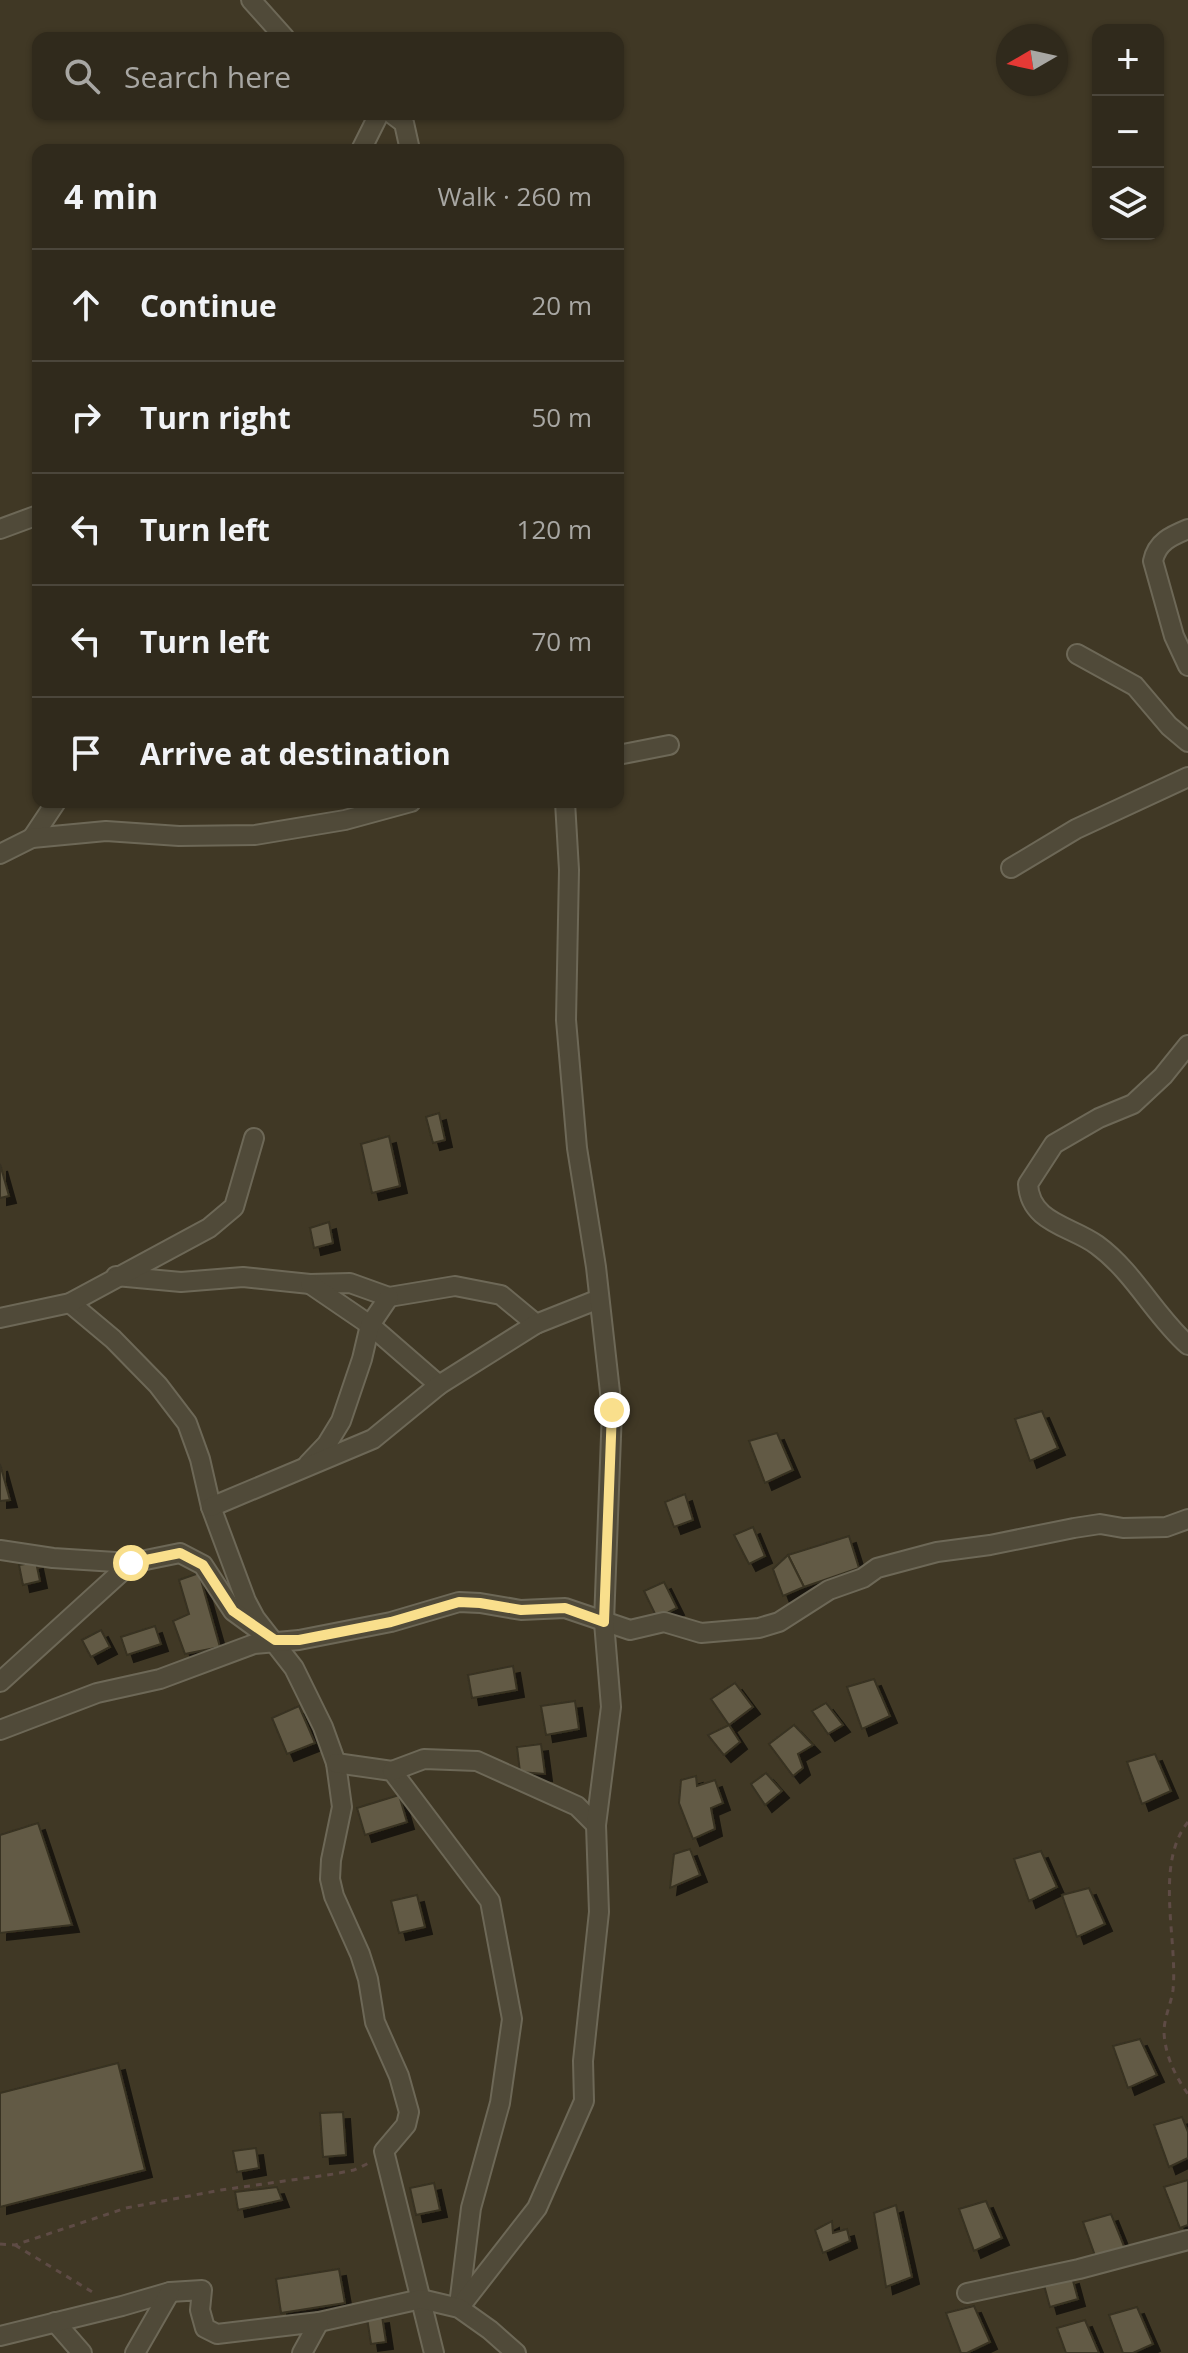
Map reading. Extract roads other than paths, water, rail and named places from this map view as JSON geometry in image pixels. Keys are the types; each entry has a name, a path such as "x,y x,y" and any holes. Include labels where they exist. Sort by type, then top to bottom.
{"street":[{"path":"251,0 280,32"},
{"path":"364,144 376,120"},
{"path":"400,120 404,123 409,144"},
{"path":"0,529 32,517"},
{"path":"1188,529 1161,543 1153,561 1174,636 1188,666"},
{"path":"1077,654 1135,686 1169,726 1188,742"},
{"path":"624,754 669,745"},
{"path":"1011,868 1076,829 1188,777"},
{"path":"32,838 52,808"},
{"path":"0,854 32,838 106,831 179,836 255,835 345,820 389,808"},
{"path":"459,2308 537,2208 584,2101 583,2061 599,1912 596,1825 611,1707 604,1622 612,1410 577,1148 566,1020 569,870 565,808"},
{"path":"1188,1045 1163,1076 1133,1104 1099,1118 1054,1144 1028,1184 1032,1202 1040,1214 1098,1246 1141,1287 1188,1345"},
{"path":"0,1318 70,1303 209,1228 234,1207 254,1138"},
{"path":"116,1276 181,1282 243,1277 310,1284 350,1283 389,1297 455,1286 501,1295 536,1324"},
{"path":"310,1284 370,1325 439,1385"},
{"path":"304,1468 327,1444 341,1421 370,1325 389,1297"},
{"path":"211,1507 373,1439 439,1385 536,1324 599,1299"},
{"path":"70,1303 113,1339 158,1385 187,1423 200,1459 211,1507 246,1601 255,1618 275,1640 310,1697 336,1763 342,1807 330,1879 334,1896 360,1954 368,1979 375,2022 399,2076 409,2112 406,2125 384,2151 434,2353"},
{"path":"0,1730 97,1693 160,1679 254,1644 299,1640 391,1622 459,1602 521,1610 565,1608 630,1630 664,1622 701,1633 759,1628 779,1622 829,1590 863,1578 877,1568 937,1552 1100,1524 1123,1528 1166,1527 1188,1519"},
{"path":"0,1550 53,1558 131,1563 180,1553 203,1565 233,1611 275,1640"},
{"path":"0,1682 131,1563"},
{"path":"336,1763 392,1771 424,1759 477,1761 577,1806 596,1825"},
{"path":"392,1771 490,1901 512,2019 500,2103 471,2208 459,2308"},
{"path":"967,2293 1079,2269 1188,2240"},
{"path":"0,2336 170,2292 202,2290 200,2310 205,2328 217,2334 319,2322 421,2299 459,2308 516,2353"},
{"path":"135,2353 170,2292"},
{"path":"55,2322 82,2353"},
{"path":"302,2353 319,2322"}]}
